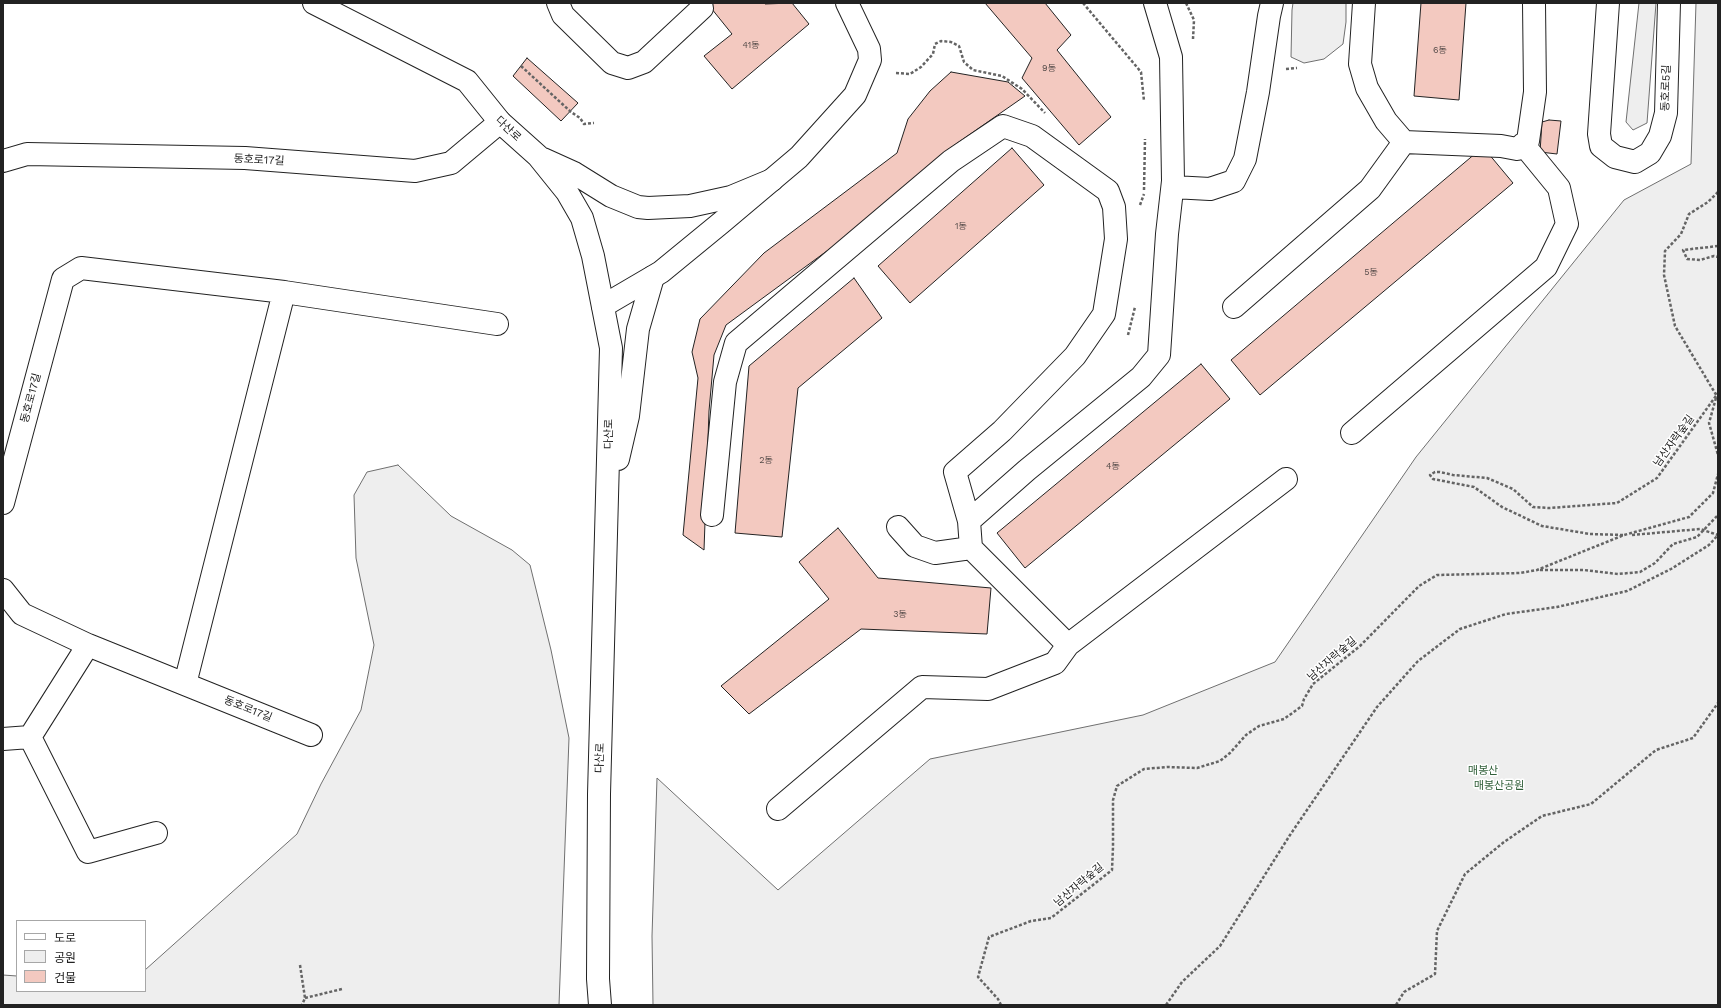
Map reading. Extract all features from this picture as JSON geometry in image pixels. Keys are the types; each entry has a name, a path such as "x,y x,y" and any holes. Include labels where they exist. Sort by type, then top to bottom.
{"street":[{"name":"다산로","path":"314,3 467,81 500,122 538,156 567,192 582,218 593,256 611,348 599,794 598,979 600,1005"},
{"path":"558,3 563,15 612,63 628,68 644,62 702,8"},
{"path":"603,306 661,272 722,222 799,157 855,95 870,60 869,49 847,3"},
{"path":"969,521 1027,470 1141,377 1159,355 1167,234 1172,187 1171,57 1155,3"},
{"path":"1172,187 1210,189 1234,181 1245,159 1258,92 1267,23 1272,3"},
{"path":"1364,3 1360,64 1367,88 1386,121 1404,142 1516,148 1528,141 1535,92 1534,3"},
{"name":"동호로5길","path":"1608,3 1599,134 1601,146 1615,157 1635,162 1650,153 1660,136 1666,113 1668,3"},
{"name":"동호로17길","path":"3,161 27,154 238,158 415,171 451,163 500,122"},
{"path":"712,515 725,382 736,343 951,161 1003,126 1032,136 1108,191 1114,207 1116,239 1104,314 1075,356 1002,431 955,472 969,521 971,548 1068,645"},
{"path":"1234,307 1370,190 1404,142"},
{"path":"1352,433 1546,267 1567,224 1559,188 1523,144"},
{"path":"538,156 574,173 611,196 638,207 690,206 724,198 772,180"},
{"name":"동호로17길","path":"3,503 63,279 81,268 284,292 497,324"},
{"path":"607,508 628,416 638,329 653,277"},
{"path":"185,684 284,292"},
{"path":"778,810 922,687 988,689 1055,663 1068,645 1286,479"},
{"path":"898,527 915,546 936,554 971,548"},
{"name":"동호로17길","path":"3,590 22,614 88,645 311,735"},
{"path":"30,737 88,645"},
{"path":"3,738 30,737"},
{"path":"30,737 88,852 156,833"}],"path":[{"path":"1083,3 1142,72 1144,102"},
{"path":"1186,3 1194,20 1193,44"},
{"path":"896,73 910,74 921,67 933,54 935,44 941,41 951,42 959,46 964,62 973,70 1002,76 1022,89 1030,98"},
{"path":"521,66 571,112 580,118 584,124 594,123"},
{"path":"1145,138 1144,194 1146,200"},
{"path":"1717,395 1675,326 1664,275 1665,251 1681,234 1689,214 1708,202 1718,192"},
{"path":"1718,246 1683,250 1687,259 1700,260 1714,256 1718,257"},
{"path":"1128,334 1136,305"},
{"name":"남산자락숲길","path":"1717,395 1709,422 1718,455"},
{"name":"남산자락숲길","path":"1624,535 1590,534 1542,526 1502,507 1474,487 1432,479 1430,475 1434,472 1440,472 1453,475 1487,478 1513,489 1533,507 1549,508 1617,503 1657,478 1717,395"},
{"name":"남산자락숲길","path":"1001,1005 998,999 978,977 989,937 1031,921 1051,918 1112,870 1113,800 1117,786 1144,769 1167,767 1197,768 1220,761 1230,753 1246,735 1259,726 1284,719 1302,706 1304,698 1313,684 1360,646 1420,586 1437,575 1520,573 1537,570 1624,535 1689,517 1713,493 1718,474"},
{"path":"1537,570 1584,570 1618,574 1640,572 1655,563 1673,544 1697,537 1718,515"},
{"path":"1166,1005 1182,982 1220,946 1290,835 1378,707 1418,661 1460,628 1506,614 1557,607 1627,591 1671,569 1709,544 1718,535 1700,529 1624,535"},
{"path":"1396,1005 1404,992 1435,974 1437,931 1465,874 1504,842 1542,816 1591,804 1656,750 1693,738 1718,703"},
{"path":"300,965 305,998 302,1005"},
{"path":"305,998 342,989"}],"green space":[{"path":"1293,3 1346,3 1346,22 1343,44 1324,59 1304,63 1291,57"},
{"path":"1639,3 1656,3 1647,123 1633,130 1626,122"},
{"name":"매봉산","path":"1696,3 1718,3 1718,1005 653,1005 652,936 657,778 778,890 930,759 1143,715 1275,662 1416,457 1624,200 1691,164"},
{"path":"398,465 451,516 512,550 530,565 551,650 569,738 559,1005 3,1005 3,975 16,976 16,992 146,992 146,969 297,834 321,784 361,710 374,645 356,558 354,495 367,472"}],"building":[{"path":"707,3 792,3 809,24 732,89 704,56 732,34"},
{"path":"985,3 1045,3 1071,35 1057,50 1111,117 1079,145 1022,78 1032,58"},
{"path":"1421,3 1466,3 1459,100 1414,96"},
{"path":"527,58 578,103 561,121 513,76"},
{"path":"951,72 1008,82 1025,96 946,151 895,201 726,325 714,355 709,411 704,550 683,535 698,378 692,352 700,319 764,253 897,153 908,119 930,91"},
{"path":"1549,120 1561,121 1557,154 1540,152 1542,122"},
{"path":"1483,147 1513,183 1260,395 1231,360"},
{"path":"1012,148 1044,185 910,303 878,266"},
{"path":"854,278 882,318 798,388 782,537 735,533 749,366"},
{"path":"1201,364 1230,399 1025,568 997,533"},
{"path":"838,528 878,578 991,588 987,634 861,629 749,714 721,686 829,599 799,562"}],"park label":[{"name":"매봉산공원","path":"1499,786"}]}
